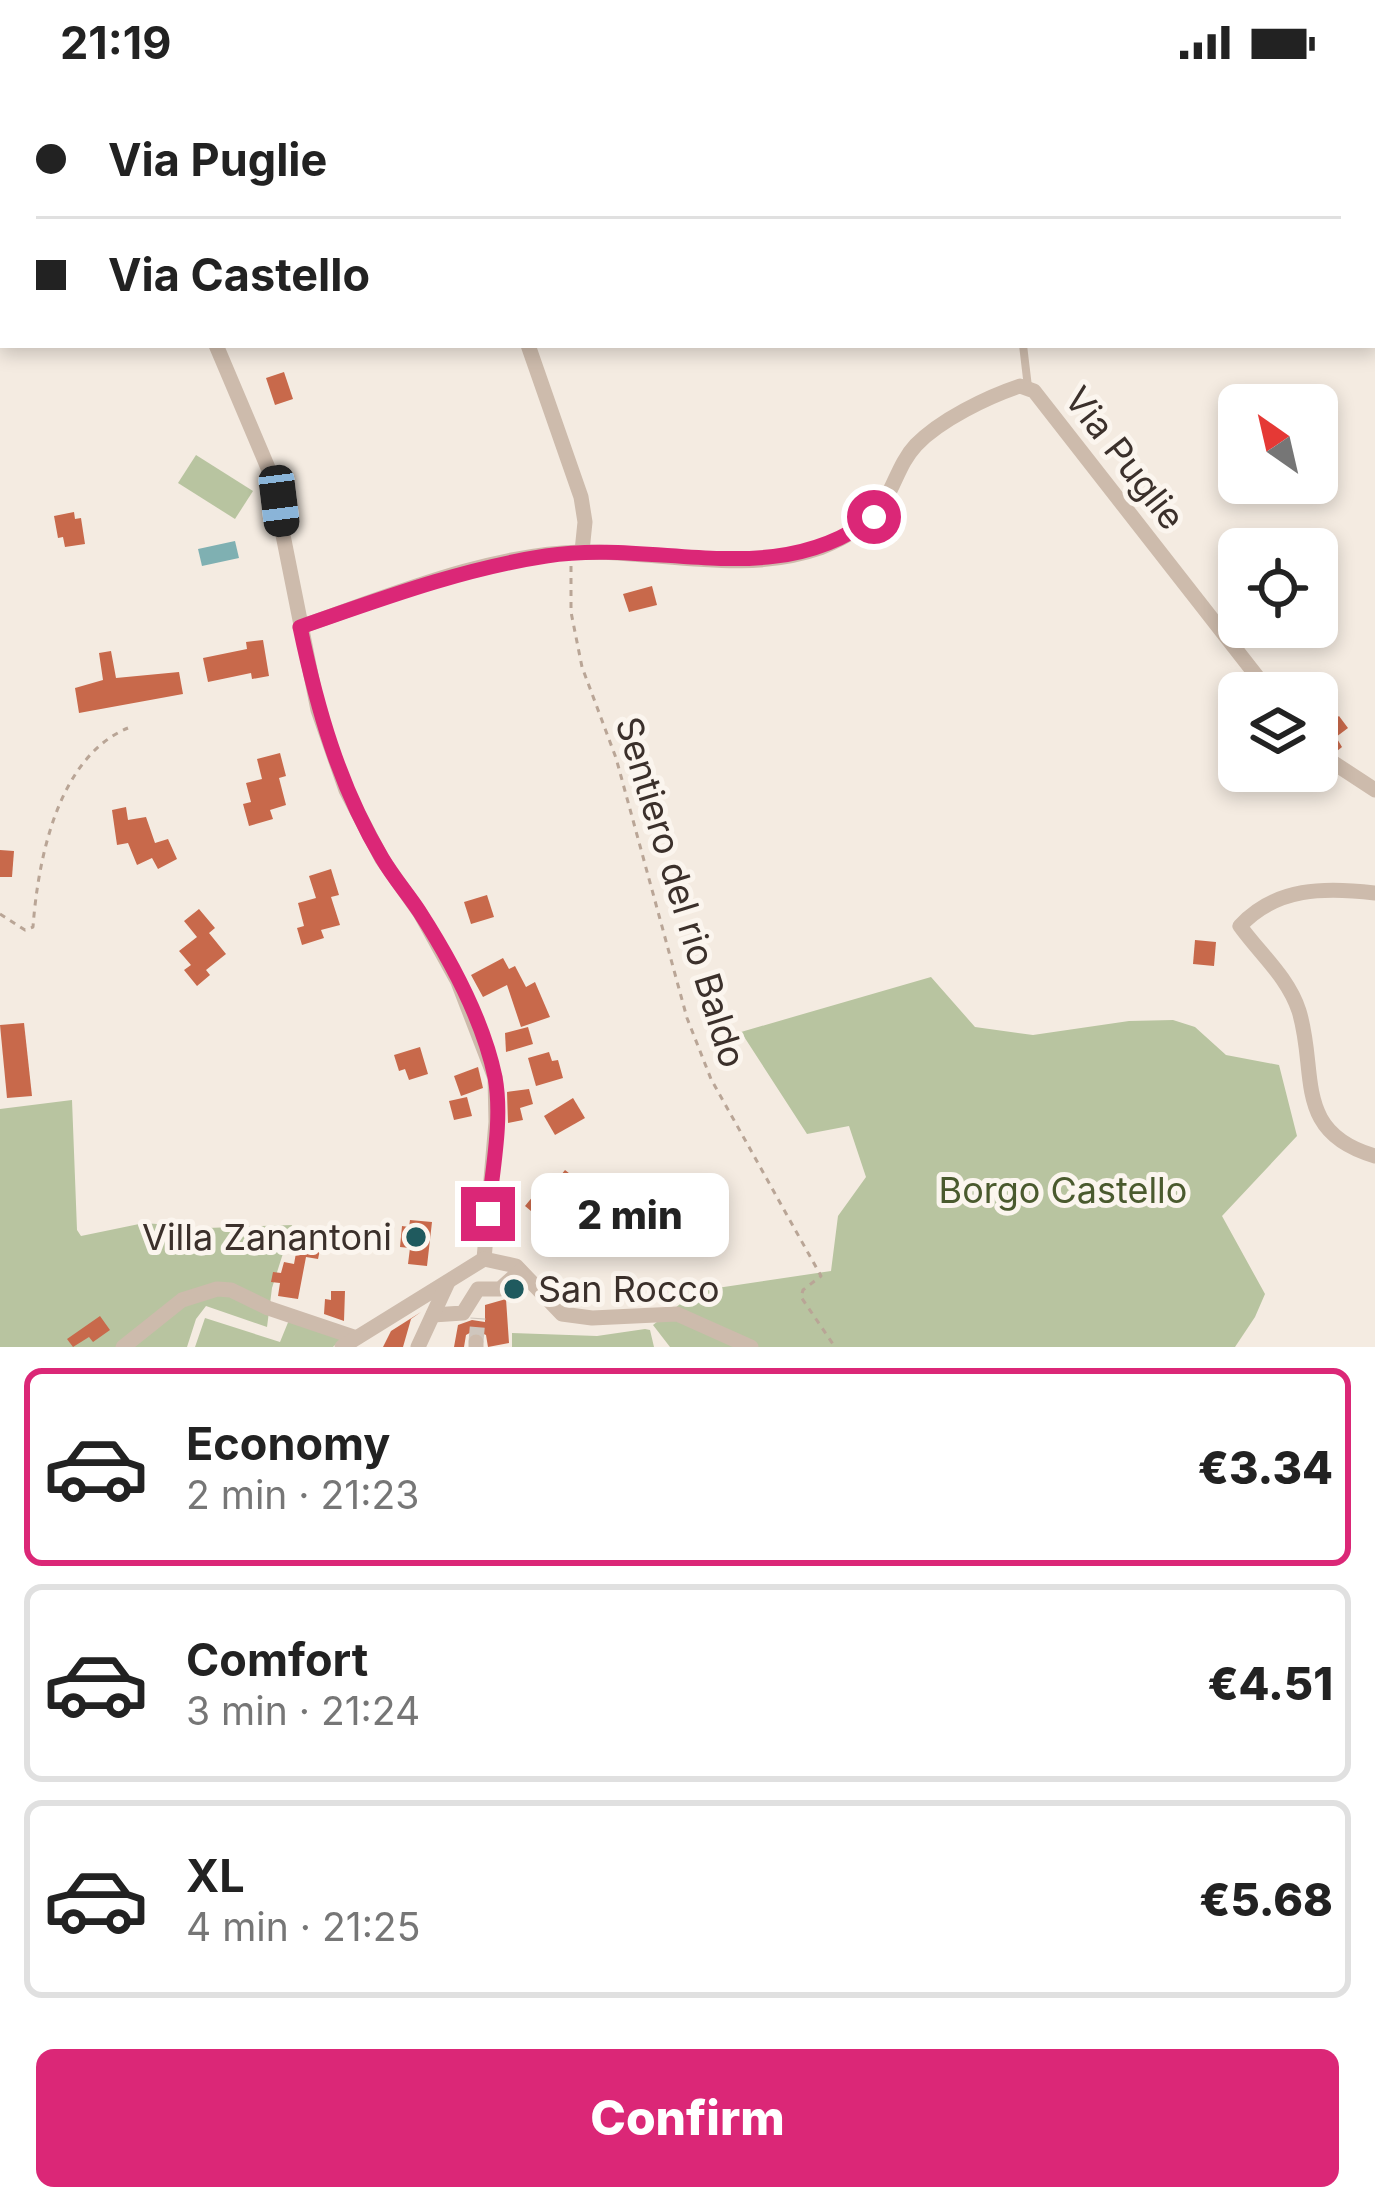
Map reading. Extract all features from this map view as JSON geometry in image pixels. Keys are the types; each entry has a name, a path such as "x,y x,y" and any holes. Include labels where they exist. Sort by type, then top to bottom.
{"street":[{"path":"217,348 271,475 318,710 346,790 382,859 420,913 458,982 495,1078 496,1122 484,1258"},
{"path":"529,348 581,497 585,522 577,552"},
{"name":"Via Puglie","path":"300,627 438,580 577,552 720,561 781,557 820,548 874,517 903,461 934,430 1009,390 1028,388 1254,672"},
{"path":"1338,766 1375,790"},
{"path":"1375,893 1330,888 1282,896 1256,908 1240,926 1286,981 1300,1014 1306,1070 1320,1121 1352,1149 1375,1156"},
{"path":"123,1347 182,1300 217,1289 231,1290 348,1342 484,1258 506,1261 520,1271 562,1314 592,1318 677,1314 751,1347"},
{"path":"478,1289 500,1289 520,1271"},
{"path":"418,1347 449,1280"},
{"path":"433,1315 463,1312 478,1289"},
{"path":"478,1289 478,1318"}],"lane":[{"path":"1023,348 1028,388"}],"path":[{"name":"Sentiero del rio Baldo","path":"577,552 571,612 582,667 616,758 687,1018 711,1079 821,1276 801,1297 835,1347"},
{"path":"0,914 25,930 33,927 36,888 68,789 93,751 112,734 128,728"}],"green space":[{"path":"196,455 253,491 235,519 178,483"},
{"name":"Borgo Castello","path":"931,977 975,1027 1033,1035 1129,1021 1173,1020 1195,1027 1226,1055 1279,1065 1297,1136 1222,1216 1265,1294 1235,1347 670,1347 653,1325 697,1291 831,1271 838,1216 866,1177 849,1126 807,1134 741,1032"},
{"path":"72,1100 81,1236 144,1223 207,1228 292,1225 272,1288 267,1327 206,1306 196,1319 187,1347 0,1347 0,1109"},
{"path":"205,1318 280,1342 289,1320 343,1337 333,1347 195,1347"},
{"path":"650,1330 654,1347 512,1347 512,1333 597,1336"}],"water":[{"path":"235,541 239,558 202,566 198,549"}],"building":[{"path":"284,372 293,399 275,405 266,378"},
{"path":"74,512 75,519 81,518 85,544 65,547 54,516"},
{"path":"652,586 657,605 629,612 623,594"},
{"path":"263,640 269,676 252,679 251,673 208,682 203,658 247,649 246,642"},
{"path":"111,651 116,678 179,672 183,694 79,713 75,688 103,680 99,653"},
{"path":"1338,717 1348,728 1338,736"},
{"path":"280,753 286,776 279,778 286,805 270,810 273,819 249,826 243,804 251,802 246,783 262,779 257,759"},
{"path":"126,807 128,820 146,817 155,843 168,839 177,859 158,869 152,858 137,865 128,843 117,845 112,810"},
{"path":"0,850 14,851 12,877 0,877"},
{"path":"331,869 339,895 331,897 340,925 321,930 324,938 302,945 297,928 304,926 298,903 316,898 309,876"},
{"path":"487,895 494,917 471,924 464,902"},
{"path":"199,909 215,928 209,933 226,954 206,970 210,975 197,986 184,970 191,965 179,951 197,937 184,921"},
{"path":"1195,940 1216,942 1214,966 1193,964"},
{"path":"503,958 509,969 515,966 526,987 535,982 550,1017 521,1027 507,985 483,997 471,975"},
{"path":"24,1023 32,1096 7,1098 0,1025"},
{"path":"528,1027 533,1044 506,1052 505,1033"},
{"path":"420,1047 428,1074 409,1080 405,1069 399,1071 394,1055"},
{"path":"549,1052 552,1061 558,1060 563,1078 536,1086 528,1058"},
{"path":"478,1067 483,1088 461,1096 454,1076"},
{"path":"529,1089 533,1104 520,1108 523,1120 508,1123 507,1092"},
{"path":"467,1097 472,1116 454,1120 449,1101"},
{"path":"573,1098 585,1118 555,1135 544,1116"},
{"path":"565,1170 583,1184 549,1226 525,1206 534,1195 541,1200"},
{"path":"507,1204 520,1206 515,1240 504,1220"},
{"name":"Villa Zanantoni","path":"410,1220 432,1222 427,1266 408,1264 410,1248 400,1247 402,1226 409,1227"},
{"path":"305,1242 321,1245 318,1259 306,1257 298,1299 278,1296 280,1283 271,1282 273,1272 281,1273 284,1262 294,1264 296,1253 303,1255"},
{"path":"331,1291 345,1291 344,1321 324,1314"},
{"path":"506,1299 509,1343 488,1347 486,1335 475,1330 466,1335 464,1347 454,1347 458,1325 485,1322 485,1305"},
{"path":"421,1312 411,1319 403,1347 383,1347 391,1331"},
{"path":"100,1316 110,1330 93,1342 89,1337 73,1347 67,1339"}],"tunnel":[{"path":"476,1342 478,1318"}],"place":[{"name":"Villa Zanantoni","path":"416,1237"},
{"name":"San Rocco","path":"514,1289"}],"route":[{"path":"488,1214 495,1078 458,982 420,913 382,859 346,790 318,710 300,627 438,580 546,556 582,551 720,561 781,557 820,548 874,517"}]}
